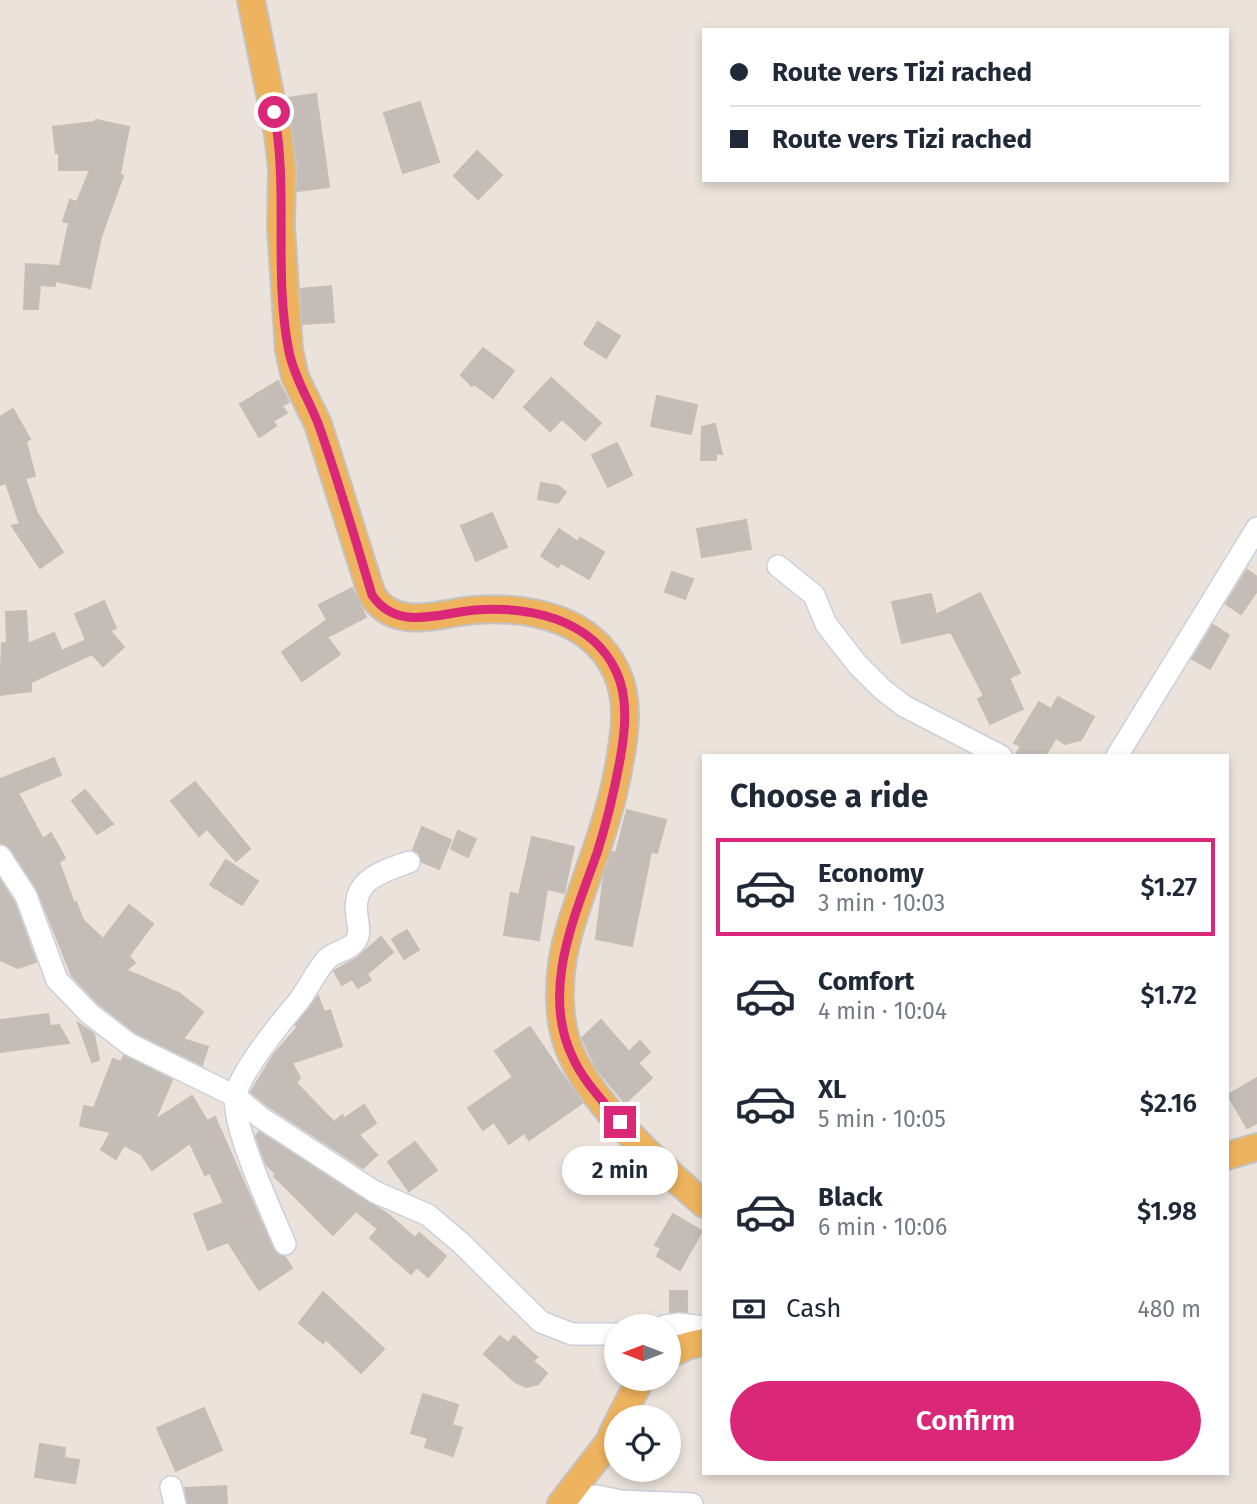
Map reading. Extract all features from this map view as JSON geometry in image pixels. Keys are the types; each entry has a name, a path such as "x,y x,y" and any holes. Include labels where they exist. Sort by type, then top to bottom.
{"main road":[{"path":"251,0 278,134 282,168 281,228 289,350 295,377 318,424 372,595 386,611 410,618 438,618 475,610 552,616 582,630 616,671 623,694 625,716 622,751 613,798 569,929 563,959 562,1022 572,1057 589,1084 657,1163 702,1202"},
{"path":"1229,1155 1257,1147"},
{"path":"681,1349 702,1342"},
{"path":"564,1501 604,1449"}],"street":[{"path":"1118,754 1257,528"},
{"path":"778,566 814,595 826,624 857,664 882,689 904,706 997,754"},
{"path":"0,856 26,896 57,979 90,1014 129,1044 235,1096 260,1117 375,1192 428,1215 461,1243 541,1322 572,1334 604,1334"},
{"path":"285,1244 253,1167 237,1119 235,1096 275,1028 329,957 347,950 358,938 360,929 356,907 363,886 369,878 409,862"},
{"path":"681,1324 702,1327"},
{"path":"564,1501 597,1496 621,1502 692,1504"}],"building":[{"path":"316,94 329,187 297,191 298,166 287,98"},
{"path":"420,102 439,162 403,173 384,113"},
{"path":"96,120 129,127 120,174 123,176 101,237 90,288 55,281 55,286 40,285 38,309 24,309 26,264 60,266 69,223 63,221 70,200 77,202 90,170 59,170 59,153 56,153 53,127"},
{"path":"477,151 502,175 478,199 454,176"},
{"path":"331,286 334,322 303,324 301,289"},
{"path":"598,322 620,336 606,358 584,344"},
{"path":"483,348 514,371 493,398 474,384 472,386 461,375"},
{"path":"551,378 601,423 585,440 562,419 550,431 524,407"},
{"path":"278,381 289,402 282,406 287,413 273,421 276,426 259,437 240,404"},
{"path":"657,396 697,405 691,434 651,426"},
{"path":"13,409 30,439 26,441 35,476 25,478 37,513 63,552 40,568 12,526 20,524 6,483 0,485 0,417"},
{"path":"715,424 722,454 716,453 716,460 701,460 702,427"},
{"path":"617,443 632,475 608,487 592,455"},
{"path":"541,483 558,486 566,492 558,503 538,499"},
{"path":"492,513 507,547 476,561 461,526"},
{"path":"746,520 751,549 702,557 697,529"},
{"path":"559,529 578,542 580,538 604,552 589,579 561,563 558,567 541,556"},
{"path":"1247,570 1257,577 1257,591 1241,614 1226,604"},
{"path":"672,572 693,579 685,599 665,592"},
{"path":"352,588 366,617 327,637 340,654 302,681 282,652 327,620 319,605"},
{"path":"980,593 1020,673 1009,678 1023,709 990,724 978,699 984,696 951,632 902,643 892,602 931,594 936,615"},
{"path":"104,601 116,628 110,631 124,647 103,666 92,654 31,682 31,691 0,695 2,643 7,643 6,612 26,611 28,644 54,633 62,651 86,640 75,614"},
{"path":"1213,625 1229,635 1210,669 1192,659"},
{"path":"1058,697 1094,717 1081,740 1065,744 1056,738 1046,754 1016,754 1021,746 1014,743 1039,702 1051,709"},
{"path":"54,758 61,775 18,793 43,839 51,833 65,858 59,862 83,920 103,939 129,905 153,924 129,956 135,963 126,970 179,993 203,1012 183,1039 208,1047 202,1065 136,1033 99,1004 72,976 37,889 11,849 0,843 0,779"},
{"path":"195,782 250,849 236,861 207,829 199,836 171,801"},
{"path":"85,790 113,824 97,834 72,801"},
{"path":"627,810 666,820 657,853 651,852 632,946 596,939 604,875 612,852 616,853"},
{"path":"422,827 451,840 439,869 422,862 418,852 413,850"},
{"path":"458,831 476,839 468,857 451,849"},
{"path":"532,837 574,847 564,893 547,889 539,940 504,935 511,893 519,895"},
{"path":"226,860 258,881 242,905 210,885"},
{"path":"0,880 14,902 36,962 18,968 0,960"},
{"path":"407,930 419,950 404,959 392,939"},
{"path":"381,937 393,952 367,974 371,980 358,988 352,979 342,985 334,971 357,958"},
{"path":"318,996 324,1012 330,1010 342,1046 292,1063 300,1078 296,1083 334,1122 342,1115 345,1118 364,1105 376,1123 359,1135 377,1155 363,1168 251,1092 274,1054 297,1028 296,1025"},
{"path":"48,1014 50,1026 59,1025 69,1043 0,1052 0,1020"},
{"path":"601,1020 629,1052 640,1041 650,1052 638,1063 652,1078 625,1103 597,1069 582,1038"},
{"path":"78,1023 94,1034 99,1060 92,1062"},
{"path":"530,1027 582,1103 529,1140 524,1133 509,1144 494,1122 483,1130 468,1108 513,1077 495,1051"},
{"path":"124,1056 172,1080 155,1120 192,1096 207,1121 215,1117 273,1249 278,1255 285,1257 292,1268 259,1290 228,1242 208,1250 194,1214 224,1203 210,1173 205,1175 190,1143 152,1170 141,1154 124,1145 116,1159 101,1150 111,1132 80,1126 84,1106 94,1108 113,1059 121,1062"},
{"path":"1257,1078 1257,1123 1247,1128 1229,1094"},
{"path":"259,1132 389,1215 415,1238 419,1233 446,1256 428,1277 417,1267 411,1274 370,1238 378,1229 356,1211 333,1235 274,1176 276,1174 266,1164 258,1142 256,1136"},
{"path":"415,1142 437,1170 409,1191 388,1162"},
{"path":"673,1214 702,1231 680,1270 657,1256 661,1248 655,1245"},
{"path":"670,1291 687,1291 687,1312 670,1312"},
{"path":"323,1292 384,1349 361,1373 326,1339 323,1343 299,1323"},
{"path":"500,1336 508,1343 514,1336 537,1357 533,1361 547,1373 538,1384 526,1387 515,1382 484,1354"},
{"path":"423,1394 458,1405 452,1425 462,1428 453,1456 425,1447 428,1438 411,1433"},
{"path":"204,1408 222,1450 176,1471 157,1428"},
{"path":"40,1444 65,1448 64,1458 79,1460 75,1483 35,1477"},
{"path":"226,1486 227,1504 188,1504 185,1488"}],"route":[{"path":"274,112 282,168 281,228 289,350 295,377 318,424 372,595 386,611 410,618 438,618 475,610 552,616 582,630 616,671 623,694 625,716 622,751 613,798 569,929 561,988 562,1022 572,1057 589,1084 620,1122"}]}
